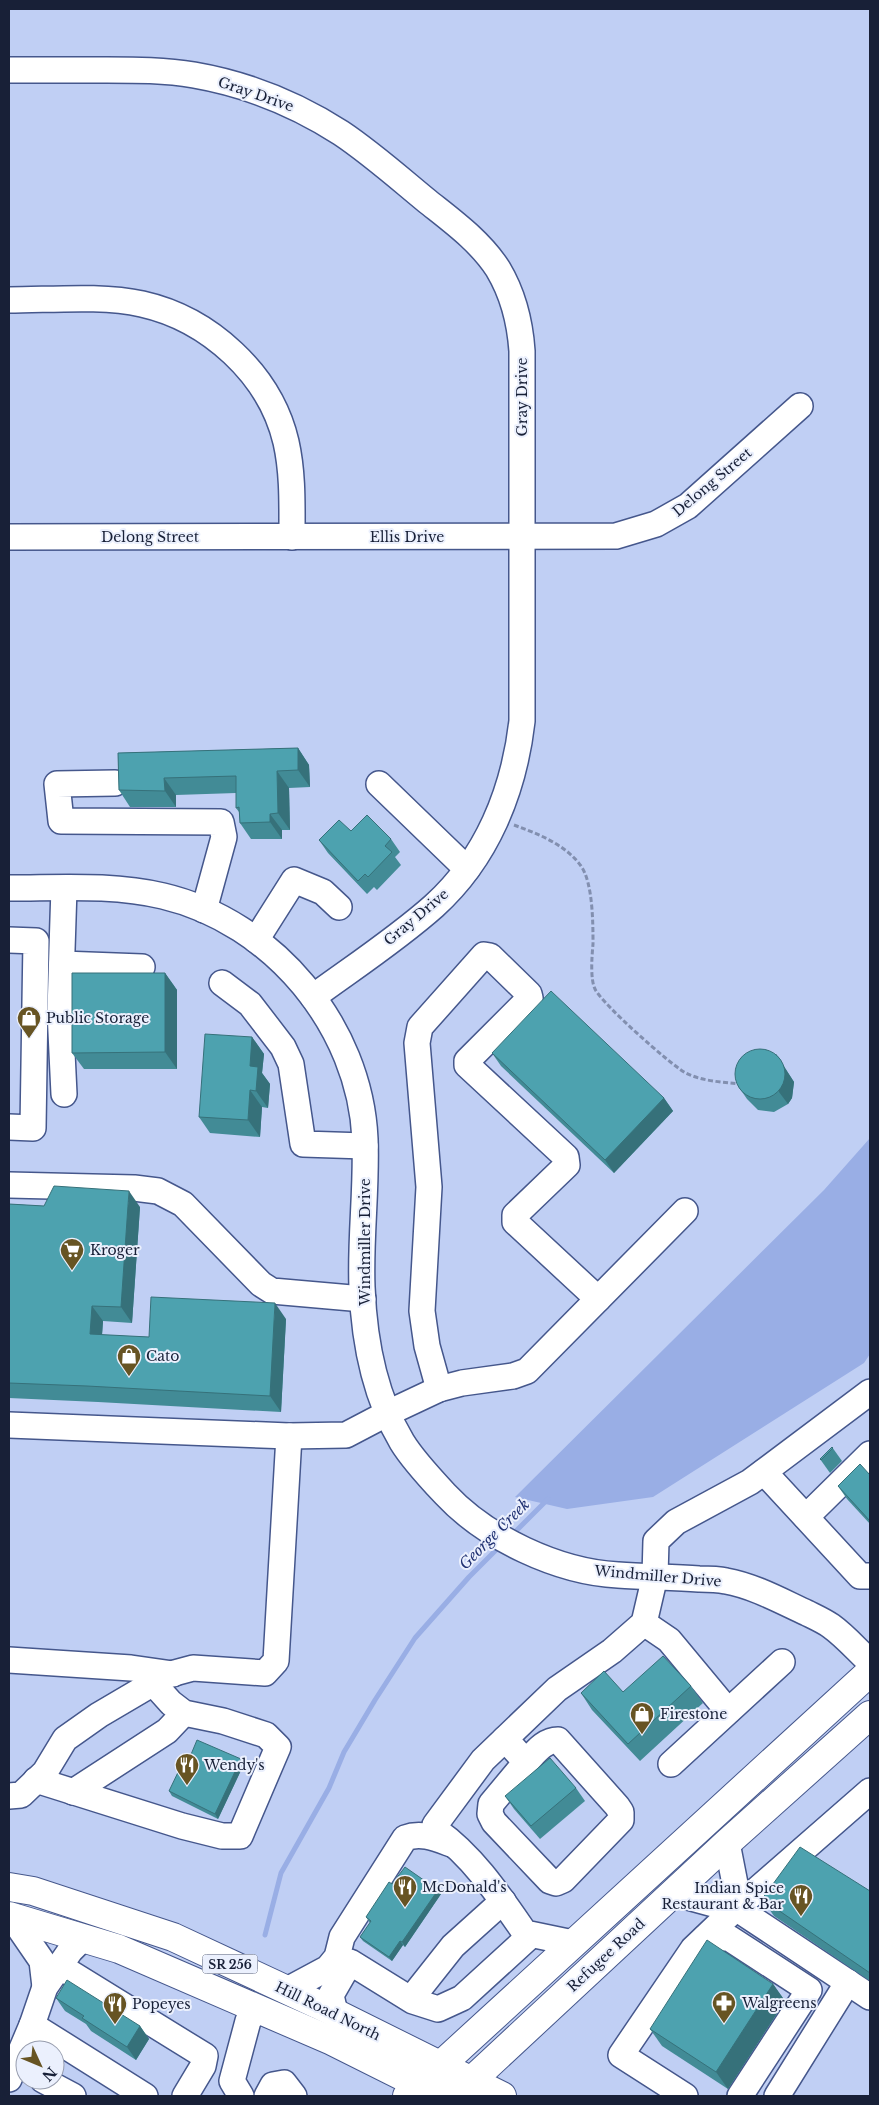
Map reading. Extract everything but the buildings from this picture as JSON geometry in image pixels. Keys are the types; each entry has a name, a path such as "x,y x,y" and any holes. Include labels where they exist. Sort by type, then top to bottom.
{"main road":[{"path":"441,2087 573,1943 870,1672"},
{"name":"Refugee Road","path":"441,2087 673,1893 870,1715"},
{"name":"Refugee Road","path":"441,2087 618,1928 657,1885 664,1860"},
{"name":"Hill Road North","path":"9,1887 33,1891 172,1937 287,1990 335,2013 441,2087"},
{"name":"Hill Road North","path":"10,1916 119,1949 441,2087 502,2096"}],"street":[{"name":"Gray Drive","path":"9,70 154,70 193,75 232,84 270,96 307,113 341,133 374,157 483,249 498,268 509,289 517,312 522,351 522,722 513,776 497,818 486,840 467,869 435,905 413,924 313,997"},
{"path":"9,300 114,300 142,304 168,312 193,324 227,348 247,367 263,390 276,414 285,440 290,467 292,537"},
{"name":"Delong Street","path":"522,537 616,536 656,524 688,506 800,406"},
{"name":"Delong Street","path":"9,537 292,537"},
{"name":"Ellis Drive","path":"292,537 522,537"},
{"path":"115,783 57,784 61,821 221,822 224,837 204,910"},
{"path":"379,784 467,869"},
{"path":"256,940 294,880 323,892 339,907"},
{"name":"Windmiller Drive","path":"9,888 111,888 139,891 166,897 204,910 242,930 256,940 285,964 313,997 328,1019 346,1056 361,1109 365,1146 363,1299 366,1336 379,1395 403,1444 447,1496 504,1540 561,1566 613,1575 726,1581 775,1598 829,1624 870,1662"},
{"path":"64,888 60,1011 64,1094"},
{"path":"9,940 36,941 33,1128 9,1127"},
{"path":"439,1389 427,1346 422,1311 428,1187 417,1043 420,1027 484,955 490,956 529,994 530,998 467,1061 467,1065 566,1157 566,1165 515,1215 515,1222 598,1300"},
{"path":"62,964 142,967"},
{"path":"222,983 250,1004 283,1047 291,1064 303,1144 365,1146"},
{"path":"9,1185 134,1188 158,1191 183,1204 261,1284 272,1291 363,1299"},
{"path":"9,1425 289,1436 346,1435 439,1389 462,1383 512,1376 527,1371 685,1211"},
{"path":"573,1943 525,1933 503,1901 454,1845 437,1831 435,1825 439,1817 484,1760 557,1689 612,1652 644,1623 655,1576 656,1541 676,1522 750,1482 870,1392"},
{"path":"9,1796 21,1795 45,1772 64,1739 100,1715 163,1679 193,1668 265,1673 276,1661 289,1436"},
{"path":"806,1517 870,1454"},
{"path":"764,1472 860,1576 870,1576"},
{"path":"644,1623 669,1640 728,1711"},
{"path":"9,1660 131,1668 163,1679"},
{"path":"672,1764 782,1662"},
{"path":"36,1780 198,1830 222,1836 240,1836 278,1747 266,1735 184,1713 171,1703 163,1679"},
{"path":"73,1792 167,1731 184,1713"},
{"path":"506,1739 526,1762"},
{"path":"552,1740 558,1740 621,1812 620,1820 563,1880 556,1883 550,1881 494,1822 490,1814 491,1804 526,1762 544,1744 552,1740"},
{"path":"685,2096 621,2055 693,1949 736,1908 870,1791"},
{"path":"287,1990 328,1968 337,1957 342,1937 405,1838 415,1834 432,1837 454,1845"},
{"path":"727,1843 736,1889 736,1908"},
{"path":"673,1893 736,1908 870,1997"},
{"path":"411,1999 453,1946 503,1901"},
{"path":"10,1916 42,1961 46,1987"},
{"path":"335,2013 331,1995 350,1962 411,1999 438,2010 462,1998 531,1935"},
{"path":"27,2040 46,1987 70,1950 83,1938"},
{"path":"705,1938 729,1938 809,1990 740,2096"},
{"path":"798,1983 815,1960"},
{"path":"59,1966 205,2056 203,2066 185,2096"},
{"path":"777,2096 848,1982"},
{"path":"241,2096 232,2081 248,2021 256,2008"},
{"path":"32,2025 145,2096"},
{"path":"267,2096 273,2085 284,2083 294,2096"},
{"path":"62,2090 73,2096"}],"path":[{"path":"497,818 537,833 562,848 581,867 589,889 593,930 592,962 595,989 622,1020 684,1072 702,1079 742,1084"}],"water":[{"path":"870,1138 870,1354 864,1363 653,1497 567,1509 515,1497 824,1190"}],"waterway":[{"name":"George Creek","path":"511,1536 548,1499"},
{"name":"George Creek","path":"265,1935 281,1873 329,1788 344,1752 375,1700 415,1638 469,1577 501,1545"}],"place":[{"name":"Public Storage","path":"29,1039"},
{"name":"Kroger","path":"72,1271"},
{"name":"Cato","path":"129,1377"},
{"name":"Firestone","path":"642,1735"},
{"name":"Wendy's","path":"187,1786"},
{"name":"McDonald's","path":"405,1908"},
{"name":"Indian Spice Restaurant & Bar","path":"801,1917"},
{"name":"Walgreens","path":"724,2024"},
{"name":"Popeyes","path":"115,2025"}]}
